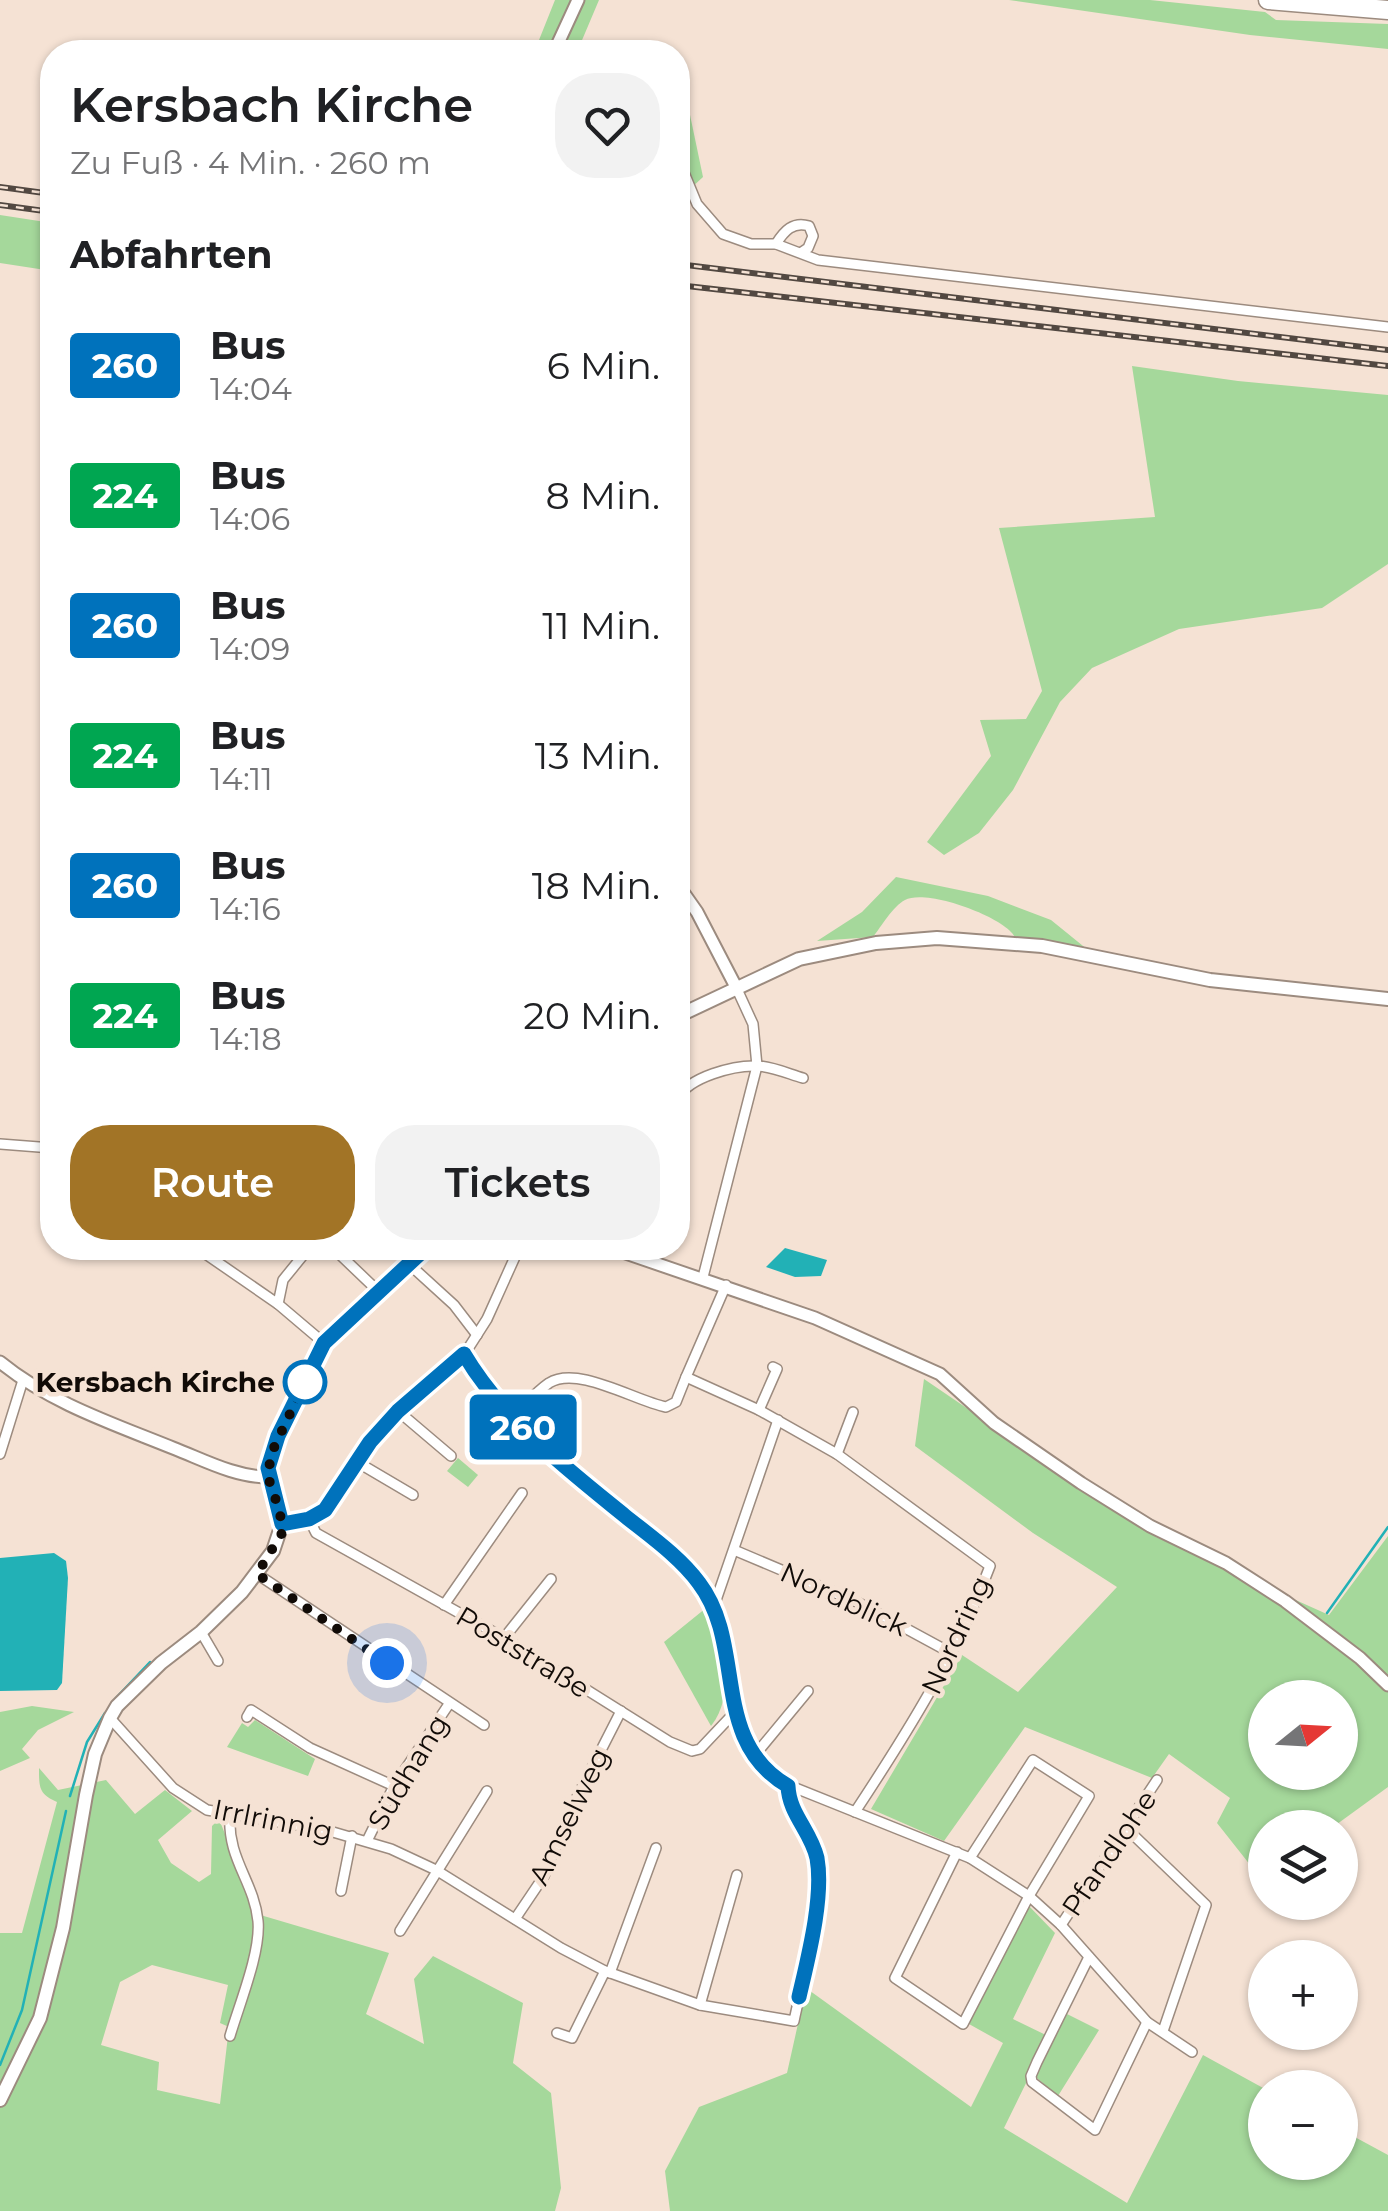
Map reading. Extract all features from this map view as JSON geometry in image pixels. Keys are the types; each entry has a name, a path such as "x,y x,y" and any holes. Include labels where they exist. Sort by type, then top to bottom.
{"highway":[{"path":"1268,0 1388,10"}],"main road":[{"path":"690,1010 799,959 862,945 937,938 1042,946 1210,980 1388,999"},
{"path":"0,2100 40,2018 64,1928 76,1846 96,1754 110,1718 161,1662 201,1632 257,1574 279,1541 282,1524 268,1477 278,1436 324,1343 413,1260"}],"street":[{"path":"560,40 578,0"},
{"path":"690,187 713,226 739,241 776,244 818,260 1388,328"},
{"path":"776,244 790,227 804,224 813,236 802,252"},
{"path":"690,901 731,990 754,1024 757,1066 703,1277"},
{"path":"690,1085 726,1071 757,1066 803,1078"},
{"path":"0,1144 40,1147"},
{"path":"214,1260 278,1304 324,1343"},
{"path":"278,1304 283,1280 299,1260"},
{"path":"346,1260 379,1292"},
{"path":"282,1524 309,1519 325,1510 356,1462 398,1411 464,1354 513,1260"},
{"path":"650,1260 816,1318 940,1374 994,1422 1081,1483 1150,1526 1226,1563 1285,1601 1388,1684"},
{"path":"409,1264 454,1305 477,1335"},
{"path":"513,1416 551,1382 566,1377 666,1407 676,1402 726,1286"},
{"path":"464,1354 480,1380 558,1462 670,1553 698,1581 714,1606 723,1631 734,1713 755,1755 770,1774 788,1786"},
{"path":"0,1362 23,1380 125,1429 236,1473 268,1477"},
{"path":"759,1410 776,1368 773,1367"},
{"name":"Nordring","path":"686,1377 759,1410 836,1454 990,1566 928,1699 854,1812"},
{"path":"0,1454 23,1380"},
{"path":"398,1411 450,1456"},
{"path":"836,1454 852,1412"},
{"path":"714,1606 778,1420"},
{"path":"356,1462 413,1496"},
{"path":"444,1605 522,1492"},
{"name":"Poststraße","path":"309,1519 316,1533 504,1638 670,1742 692,1751 705,1746 734,1713"},
{"name":"Nordblick","path":"734,1550 873,1610 951,1654"},
{"name":"Südhang","path":"257,1574 484,1724"},
{"path":"504,1638 552,1580"},
{"path":"201,1632 218,1661"},
{"path":"755,1755 808,1691"},
{"name":"Südhang","path":"367,1840 394,1786 449,1704"},
{"path":"246,1717 251,1710 310,1748 394,1786"},
{"name":"Amselweg","path":"515,1920 544,1876 571,1809 621,1711"},
{"name":"Irrlrinnig","path":"110,1718 188,1801 230,1816 367,1840 436,1870 607,1972 700,2005 794,2020 818,1880 813,1847 788,1802 788,1786"},
{"name":"Pfandlohe","path":"970,1858 1033,1760 1061,1778 1090,1799 1029,1896"},
{"name":"Pfandlohe","path":"1060,1925 1157,1780"},
{"name":"Pfandlohe","path":"788,1786 957,1852 1029,1896 1147,2022 1192,2052"},
{"path":"400,1931 487,1792"},
{"path":"230,1816 230,1843 252,1894 259,1925 230,2036"},
{"path":"1125,1827 1206,1906 1163,2031"},
{"name":"Irrlrinnig","path":"341,1891 352,1836"},
{"path":"557,2033 572,2038 607,1972 656,1848"},
{"path":"957,1852 895,1978 963,2024 1029,1896"},
{"path":"700,2005 737,1876"},
{"path":"1089,1957 1037,2062 1032,2082 1095,2130 1147,2022"}],"green space":[{"path":"555,0 599,0 582,40 539,40"},
{"path":"1009,0 1150,0 1265,12 1276,20 1388,24 1388,49 1250,35"},
{"path":"690,115 703,177 690,189"},
{"path":"0,215 40,221 40,269 0,263"},
{"path":"1132,366 1388,395 1388,564 1322,608 1179,629 1092,668 1060,702 1013,790 979,833 944,855 927,842 991,756 980,720 1026,719 1042,691 999,528 1155,517"},
{"path":"896,877 988,896 1051,920 1088,950 1015,937 997,921 964,906 915,897 896,907 873,937 817,941 862,912"},
{"path":"924,1379 1156,1537 1329,1615 1388,1536 1388,1787 1356,1810 1248,1810 1248,1862 1217,1823 1230,1798 1169,1754 1152,1778 1025,1727 944,1841 871,1809 962,1655 1018,1692 1117,1587 1033,1533 915,1446"},
{"path":"458,1458 478,1475 468,1487 447,1471"},
{"path":"706,1608 721,1652 725,1684 719,1713 711,1726 664,1642"},
{"path":"32,1706 74,1712 38,1730 22,1749 30,1758 0,1771 0,1712"},
{"path":"255,1720 315,1759 308,1776 227,1747 242,1723 248,1727"},
{"path":"39,1768 58,1790 106,1780 135,1814 165,1790 192,1811 158,1840 171,1863 199,1882 211,1874 212,1826 219,1819 257,1914 389,1953 366,2014 424,2044 414,1979 433,1956 523,2003 513,2063 551,2093 561,2188 555,2211 0,2211 0,1933 22,1933 57,1802 43,1793","holes":["152,1965 228,1985 220,2023 229,2027 220,2104 157,2090 159,2062 101,2045 120,1982"]},
{"path":"1028,1905 1055,1933 1013,2019 1052,2038 1065,2013 1099,2030 1058,2096 1031,2073 1004,2128 1127,2203 1203,2055 1248,2080 1248,2180 1358,2180 1358,2139 1388,2155 1388,2211 670,2211 665,2171 699,2107 787,2073 806,1988 971,2107 1003,2043 969,2024"}],"water":[{"path":"785,1248 827,1260 821,1276 795,1277 766,1267"},
{"path":"54,1553 66,1561 68,1578 62,1683 57,1690 0,1691 0,1558"}],"waterway":[{"path":"1327,1613 1388,1527"},
{"path":"115,1699 150,1662"},
{"path":"70,1796 87,1742 105,1713"},
{"path":"0,2065 22,2010 66,1811"}],"railway":[{"path":"0,187 40,192"},
{"path":"0,205 40,210"},
{"path":"690,265 1388,350"},
{"path":"690,286 1388,366"}],"bus line":[{"name":"260","path":"414,1260 324,1343 271,1454 268,1477 282,1524 309,1519 325,1510 370,1442 398,1411 464,1354 480,1380 558,1462 670,1553 698,1581 714,1606 723,1631 731,1699 742,1734 770,1774 788,1786 788,1802 816,1858 818,1892 799,1997"}],"place":[{"name":"Kersbach Kirche","path":"305,1382"}],"route":[{"path":"305,1382 271,1454 268,1477 280,1512 282,1533 257,1574 387,1663"}]}
